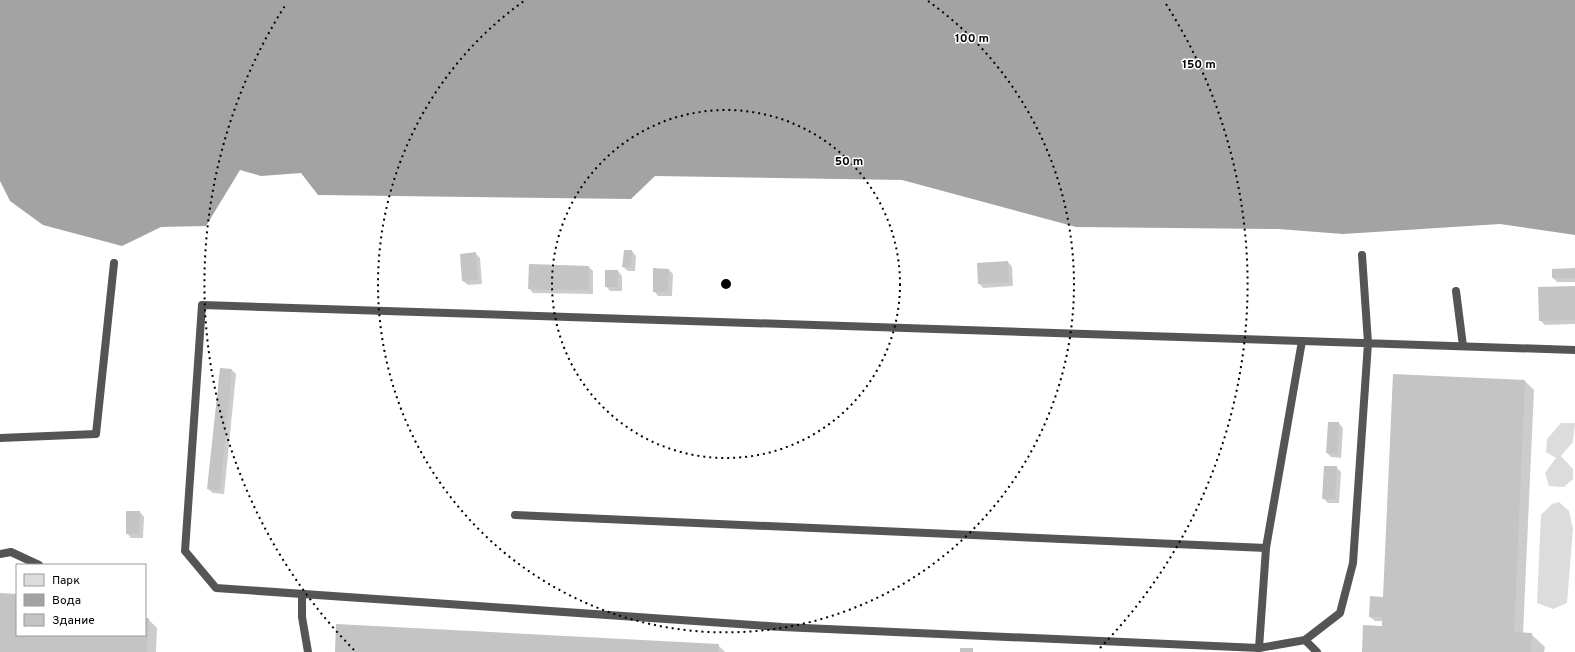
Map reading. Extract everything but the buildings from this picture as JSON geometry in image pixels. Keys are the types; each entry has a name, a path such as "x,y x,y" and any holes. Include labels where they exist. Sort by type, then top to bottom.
{"lane":[{"path":"1362,255 1368,343 1353,563 1340,613 1305,640 1259,648 782,627 216,588 185,551 202,305 1302,341 1368,343 1463,346 1575,350"},
{"path":"0,438 96,434 114,263"},
{"path":"1456,291 1463,346"},
{"path":"1259,648 1266,548 1302,341"},
{"path":"515,514 1266,548"},
{"path":"0,554 11,552 36,564"},
{"path":"302,594 302,617 308,652"},
{"path":"1305,640 1317,652"}],"green space":[{"path":"1561,423 1575,423 1573,442 1561,456 1573,469 1573,479 1564,487 1549,486 1545,473 1556,458 1546,452 1547,439"},
{"path":"1559,502 1569,511 1573,529 1567,603 1553,609 1537,603 1541,515 1552,504"}],"water":[{"path":"0,0 1575,0 1575,235 1500,224 1343,234 1278,229 1076,227 902,180 655,176 631,199 318,195 301,173 261,176 240,170 206,226 161,227 122,246 43,225 10,201 0,181"}]}
